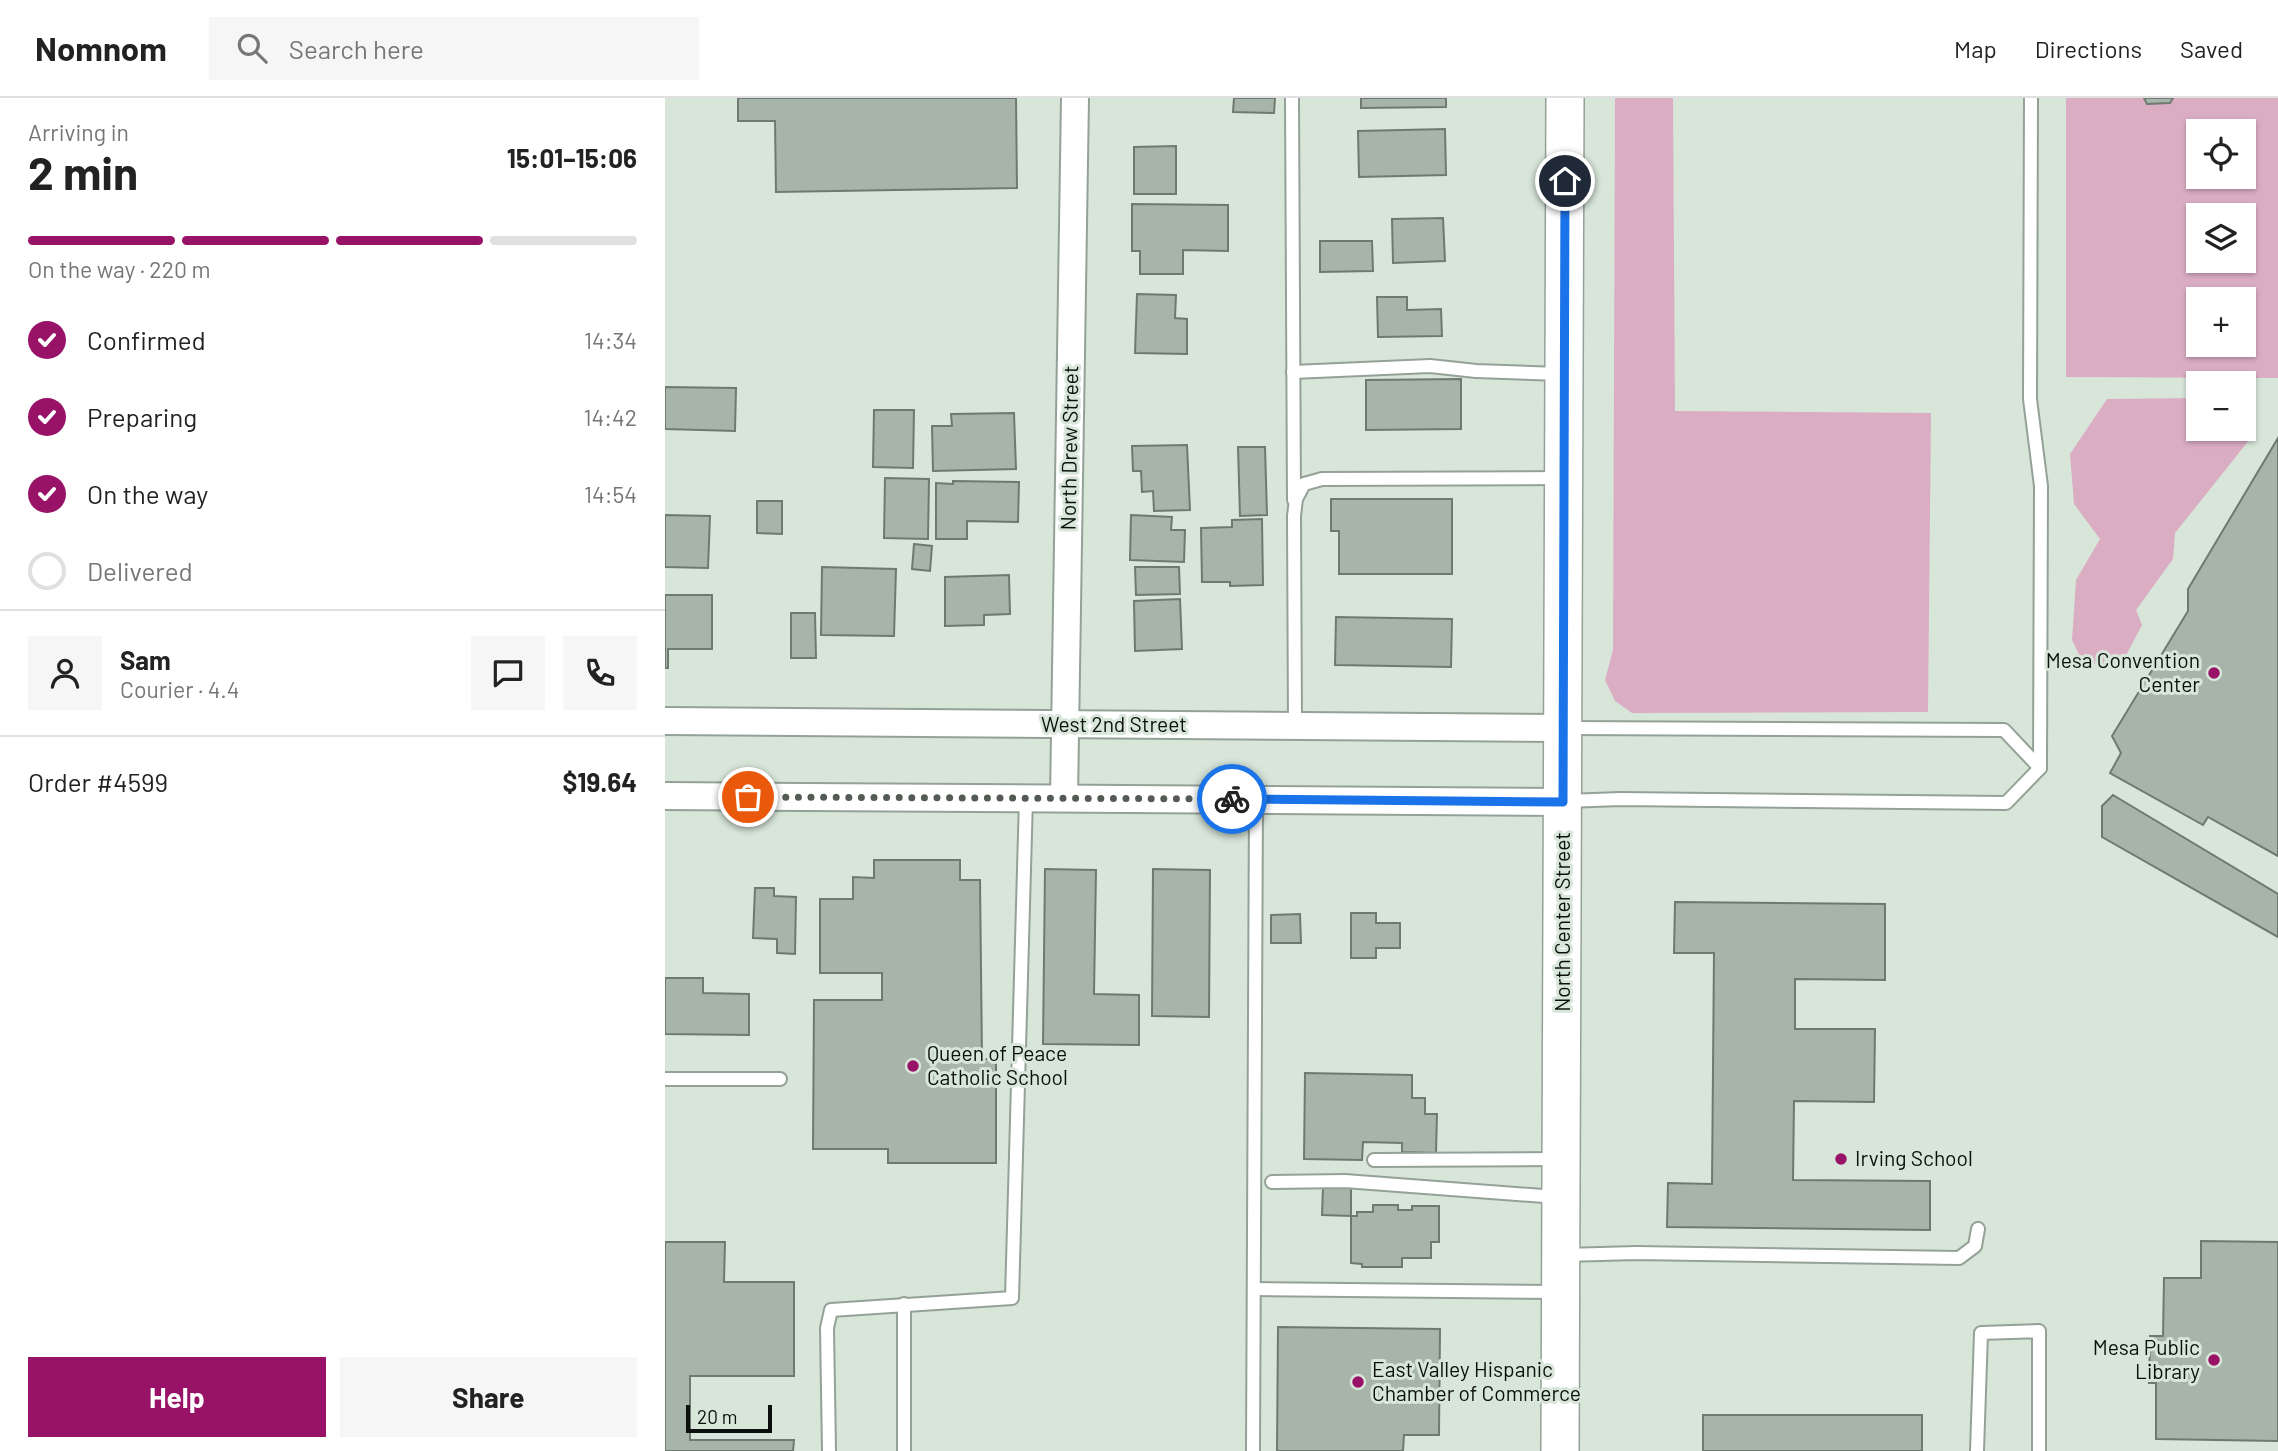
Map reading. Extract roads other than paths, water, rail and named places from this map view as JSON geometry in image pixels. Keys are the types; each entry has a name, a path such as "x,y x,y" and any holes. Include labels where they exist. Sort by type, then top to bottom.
{"street":[{"name":"North Drew Street","path":"1064,798 1075,98"},
{"name":"North Center Street","path":"1560,1451 1565,98"},
{"name":"West 2nd Street","path":"665,721 1563,728"},
{"path":"665,796 1563,802"}],"lane":[{"path":"1292,98 1295,726"},
{"path":"1563,802 1620,799 2006,803 2040,768 2041,486 2030,400 2031,98"},
{"path":"1293,372 1430,366 1476,371 1564,374"},
{"path":"1294,516 1296,499 1304,484 1322,479 1563,478"},
{"path":"1563,728 2004,730 2040,768"},
{"path":"829,1451 827,1328 831,1310 1012,1298 1026,798"},
{"path":"1253,1451 1256,799"},
{"path":"665,1079 780,1079"},
{"path":"1374,1160 1561,1159"},
{"path":"1272,1182 1345,1181 1561,1197"},
{"path":"1561,1256 1636,1253 1959,1258 1975,1246 1978,1229"},
{"path":"1255,1289 1560,1292"},
{"path":"904,1304 904,1451"},
{"path":"1977,1451 1981,1333 2039,1331 2039,1451"}],"place":[{"name":"Mesa Convention Center","path":"2214,673"},
{"name":"Queen of Peace Catholic School","path":"913,1066"},
{"name":"Irving School","path":"1841,1159"},
{"name":"Mesa Public Library","path":"2214,1360"},
{"name":"East Valley Hispanic Chamber of Commerce","path":"1358,1382"}]}
